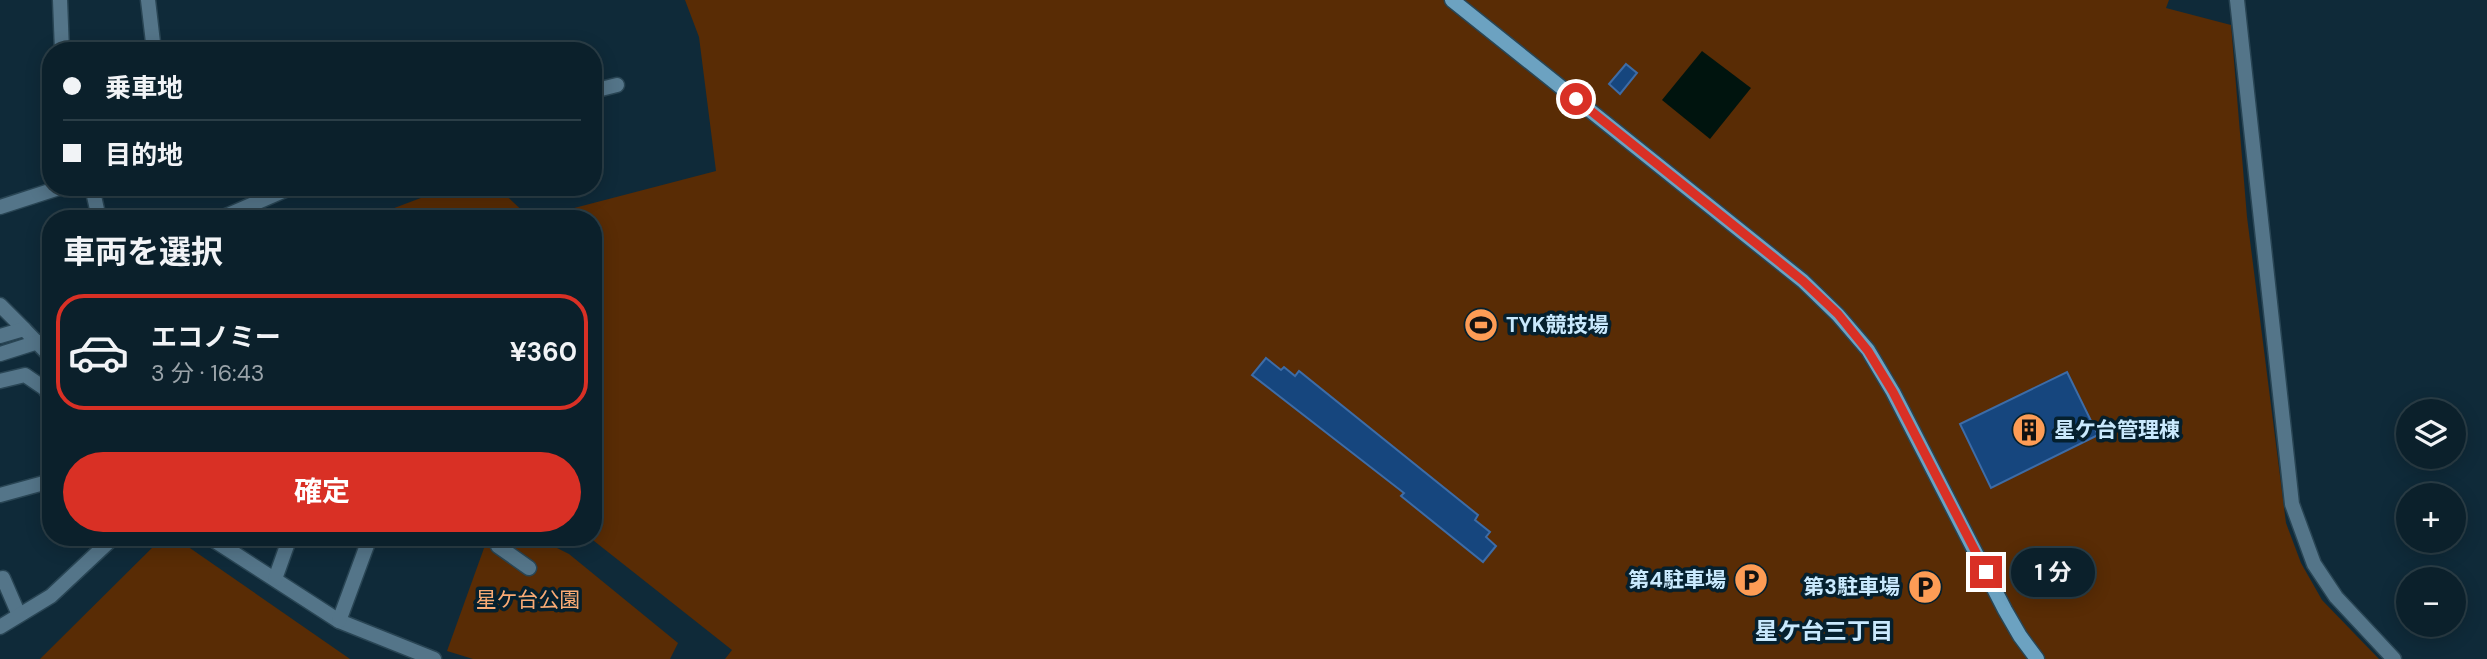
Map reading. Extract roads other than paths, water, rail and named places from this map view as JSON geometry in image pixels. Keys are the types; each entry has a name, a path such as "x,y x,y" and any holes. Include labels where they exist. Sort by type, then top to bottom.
{"street":[{"path":"60,0 62,42"},
{"path":"148,0 153,42"},
{"path":"1452,0 1792,272 1838,314 1868,351 1893,392 2005,610 2037,659"},
{"path":"2237,0 2292,504 2314,564 2336,597 2394,659"},
{"path":"602,89 617,85"},
{"path":"0,207 42,193"},
{"path":"240,210 271,196"},
{"path":"0,305 42,346"},
{"path":"0,336 24,329"},
{"path":"0,354 38,342"},
{"path":"0,381 25,375 42,387"},
{"path":"0,495 42,483"},
{"path":"0,627 51,596 104,546"},
{"path":"223,546 339,621 433,659"},
{"path":"275,579 287,546"},
{"path":"339,621 367,546"},
{"path":"498,546 529,568"},
{"path":"0,579 3,578 19,615"}],"place":[{"name":"TYK競技場","path":"1481,325"},
{"name":"星ケ台管理棟","path":"2029,430"},
{"name":"第4駐車場","path":"1751,580"},
{"name":"第3駐車場","path":"1925,587"}],"district":[{"name":"星ケ台三丁目","path":"1824,631"}],"park label":[{"name":"星ケ台公園","path":"528,600"}]}
